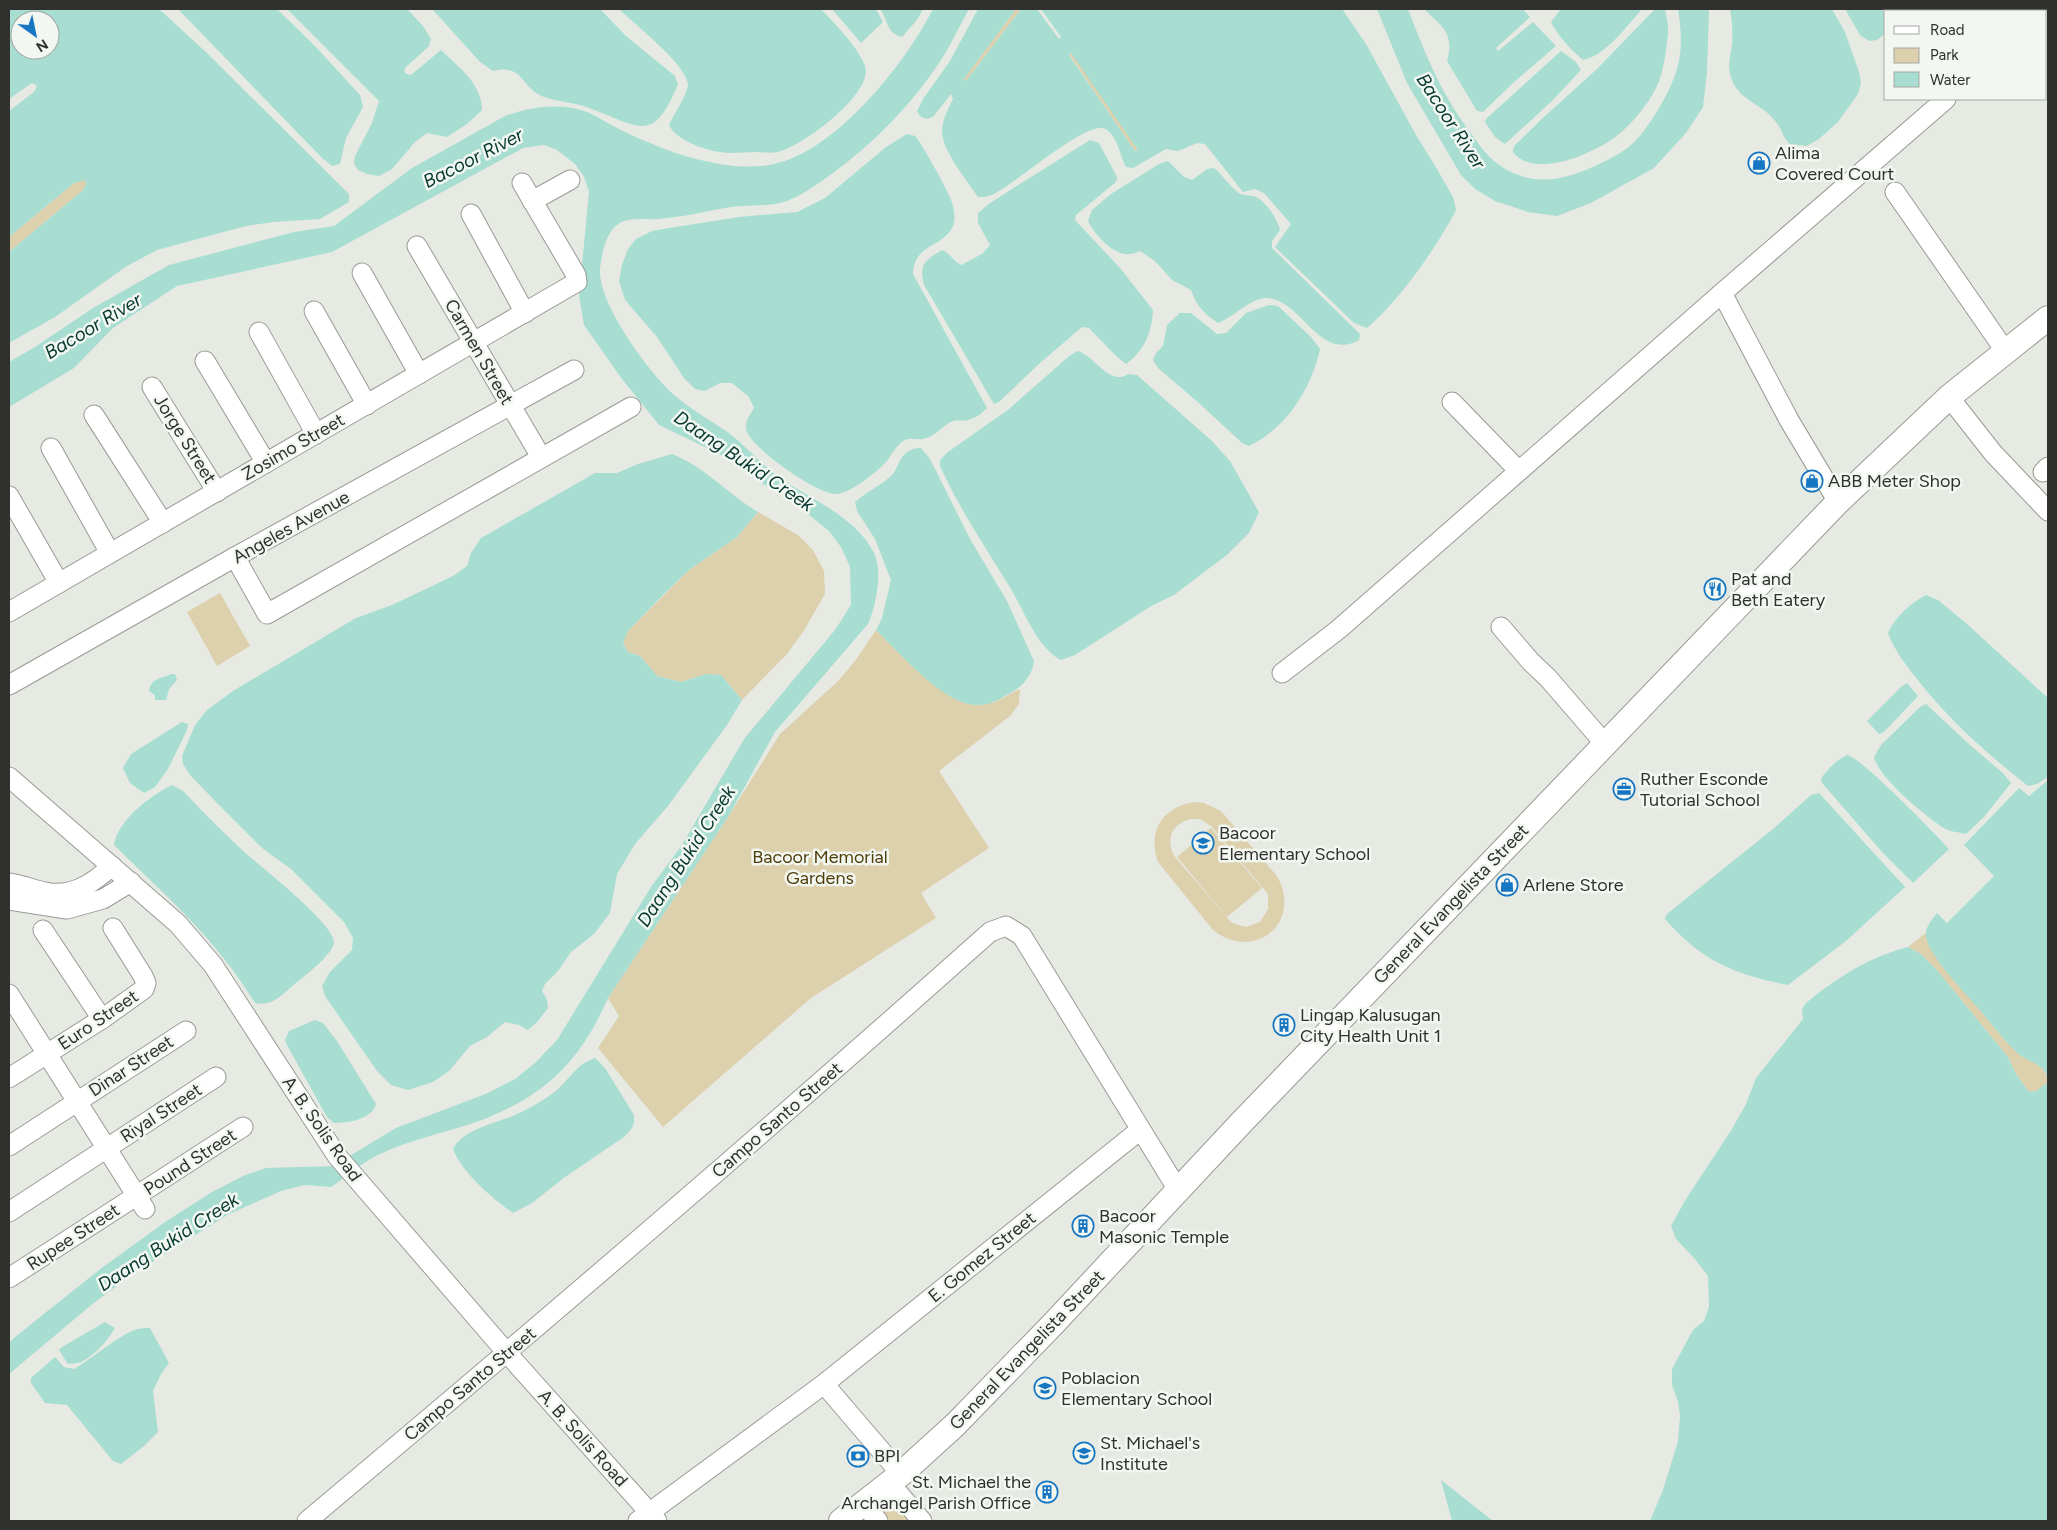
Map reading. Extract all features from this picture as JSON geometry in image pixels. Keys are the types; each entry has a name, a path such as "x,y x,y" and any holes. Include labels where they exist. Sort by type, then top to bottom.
{"main road":[{"name":"General Evangelista Street","path":"841,1521 871,1512 896,1479 953,1428 1178,1190 1838,502 1949,397 2048,318"}],"street":[{"path":"1282,673 1339,629 1722,292 1945,100"},
{"path":"522,183 532,201 570,180"},
{"path":"1895,192 2006,352"},
{"name":"Zosimo Street","path":"9,612 577,282 576,275 532,201"},
{"path":"471,214 525,313"},
{"name":"Carmen Street","path":"417,246 541,457"},
{"path":"362,273 419,374"},
{"path":"1722,292 1789,420 1838,502"},
{"path":"314,311 367,405"},
{"path":"259,332 316,434"},
{"path":"205,361 266,463"},
{"name":"Angeles Avenue","path":"9,685 235,557 574,370"},
{"name":"Jorge Street","path":"152,387 217,492"},
{"path":"1949,397 1993,453 2048,511"},
{"path":"1452,402 1518,471"},
{"path":"235,557 267,614 631,407"},
{"path":"94,416 163,523"},
{"path":"51,448 110,554"},
{"path":"9,496 59,584"},
{"path":"1501,627 1531,662 1551,680 1605,744"},
{"name":"A. B. Solis Road","path":"9,778 178,924 214,965 337,1156 648,1518"},
{"path":"9,883 51,893 76,891 95,881 112,866"},
{"path":"9,900 67,909 103,899 131,882"},
{"name":"Campo Santo Street","path":"307,1521 507,1353 854,1053 990,932 1006,926 1022,936 1178,1190"},
{"name":"Euro Street","path":"9,1078 139,994 146,983 113,928"},
{"path":"43,930 102,1019"},
{"path":"10,1001 47,1054 141,1203"},
{"name":"Dinar Street","path":"9,1146 186,1031"},
{"name":"Riyal Street","path":"9,1212 216,1077"},
{"name":"Pound Street","path":"141,1203 243,1128"},
{"name":"E. Gomez Street","path":"648,1518 824,1384 1140,1130"},
{"name":"Rupee Street","path":"9,1278 141,1203"},
{"path":"824,1384 896,1479 922,1521"}],"green space":[{"path":"1016,9 1021,9 966,81 963,80"},
{"path":"1071,52 1138,149 1135,151 1069,54"},
{"path":"85,179 87,184 83,190 9,252 9,237 74,183"},
{"path":"758,512 798,535 813,550 824,571 825,594 803,632 787,654 742,700 721,675 706,674 681,682 657,676 640,656 628,652 623,642 628,631 689,570 737,537"},
{"path":"220,593 250,646 217,666 187,612"},
{"name":"Bacoor Memorial Gardens","path":"876,630 903,656 993,703 1020,689 1019,704 1010,716 939,771 989,848 921,893 936,918 811,998 663,1127 598,1048 619,1016 608,998 728,817 780,734 838,681 855,661"},
{"path":"1195,802 1204,803 1221,811 1277,876 1283,893 1284,908 1279,922 1270,933 1259,940 1244,942 1229,939 1213,930 1158,862 1155,850 1156,830 1166,815 1184,805","holes":["1200,819 1211,826 1268,894 1268,909 1260,922 1246,927 1232,923 1175,857 1170,844 1172,832 1185,821"]},
{"path":"1211,828 1262,888 1227,917 1177,857"},
{"path":"1926,933 1926,937 1990,1023 2014,1049 2040,1066 2044,1071 2048,1082 2042,1088 2029,1092 2016,1074 2008,1057 1936,969 1921,954 1908,947"},
{"path":"888,1501 897,1501 914,1521 885,1521 881,1510"}],"water":[{"path":"9,9 159,9 207,53 349,194 349,202 320,219 246,226 157,250 127,266 55,317 9,343 9,252 83,190 86,184 85,180 74,183 9,237 9,111 34,92 37,86 32,83 9,99"},
{"path":"178,9 277,9 314,45 360,95 363,107 346,138 340,164 332,166 322,158"},
{"path":"287,9 407,9 423,26 431,39 429,46 406,67 404,71 406,74 411,75 441,50 474,84 481,100 482,110 467,124 447,137 427,133 415,142 392,169 379,176 358,170 354,164 355,156 372,123 379,101"},
{"path":"432,9 600,9 626,36 675,76 678,84 661,116 652,124 643,126 633,125 583,106 544,97 536,93 511,70 493,71 480,62"},
{"path":"619,9 821,9 857,51 865,66 865,77 859,90 835,116 820,129 792,147 771,153 729,153 706,149 684,140 669,125 688,86 680,68 660,46"},
{"path":"832,9 876,9 883,22 861,43"},
{"path":"880,9 923,9 917,20 902,37 890,30"},
{"path":"933,9 969,9 946,52 921,88 877,136 844,165 808,190 782,202 769,205 731,207 668,218 624,221 615,226 608,237 603,251 600,270 607,301 616,319 639,354 663,384 686,405 729,433 773,473 845,519 866,540 874,553 878,570 876,599 868,624 775,732 728,817 608,998 585,1042 557,1075 540,1089 500,1112 378,1155 331,1187 305,1185 281,1191 229,1214 130,1276 95,1302 9,1374 9,1343 15,1337 99,1270 165,1222 212,1192 243,1176 266,1168 333,1166 396,1128 488,1093 515,1079 535,1063 557,1040 651,887 682,845 744,739 835,630 851,605 850,567 841,547 829,531 781,492 761,483 730,459 659,425 622,379 584,325 579,296 589,192 584,177 575,164 557,150 544,145 523,148 332,252 177,286 113,328 74,368 9,407 9,362 93,308 169,265 294,232 334,226 412,168 505,116 525,110 556,106 577,109 662,148 688,157 732,166 747,167 774,164 797,156 821,142 844,124 866,102 905,55"},
{"path":"978,9 1016,9 964,79 966,81 1021,9 1037,9 1059,39 1061,37 1041,9 1342,9 1366,44 1416,135 1453,197 1456,210 1439,240 1404,289 1367,328 1354,323 1275,247 1291,224 1264,193 1255,189 1243,192 1205,144 1197,143 1178,151 1166,149 1133,168 1126,167 1111,133 1098,128 1084,133 1068,143 999,191 989,196 978,197 951,157 943,140 942,128 953,99 951,94 933,117 926,119 920,116 917,111 923,99 950,61","holes":["1071,53 1138,150 1135,151 1069,55"]},
{"name":"Bacoor River","path":"1377,9 1408,9 1436,75 1462,121 1491,158 1511,172 1523,177 1550,179 1576,174 1616,155 1638,138 1661,105 1677,69 1681,39 1678,9 1709,9 1707,72 1703,107 1686,133 1654,168 1591,203 1557,216 1528,212 1495,201 1475,189 1461,175 1407,83"},
{"path":"1424,9 1523,9 1530,17 1496,48 1498,51 1533,22 1556,46 1483,112 1477,111 1447,61 1449,44 1445,31"},
{"path":"1561,9 1642,9 1607,47 1591,58 1583,60 1565,43 1551,22"},
{"path":"1655,9 1665,9 1668,24 1663,69 1652,95 1630,124 1617,136 1601,146 1576,158 1561,162 1534,164 1522,160 1513,152 1514,146 1597,69"},
{"path":"1730,9 1832,9 1845,32 1861,83 1858,94 1838,122 1819,139 1807,146 1790,144 1771,117 1736,87 1731,79 1729,67 1732,44"},
{"path":"1845,9 1881,9 1884,13 1884,35 1877,40 1869,41 1860,35"},
{"path":"1561,51 1576,62 1581,70 1551,102 1505,144 1495,137 1485,122 1486,119"},
{"path":"907,134 915,136 928,156 949,195 954,216 953,226 948,233 923,251 918,257 913,274 987,408 979,415 966,421 953,421 927,438 905,440 871,476 849,490 837,494 815,487 801,479 759,447 746,429 746,423 754,408 749,397 732,383 720,383 705,391 695,389 684,378 657,337 625,300 619,281 622,265 628,249 636,239 652,231 739,217 797,212 825,198 886,147"},
{"path":"1090,140 1099,143 1117,177 1116,182 1076,215 1075,220 1120,268 1153,310 1149,334 1138,353 1126,364 1089,328 1082,327 999,402 994,404 924,285 922,272 924,264 942,250 961,265 982,254 990,245 978,223 978,213 990,203"},
{"path":"1168,161 1184,177 1192,180 1207,169 1214,168 1239,193 1254,196 1263,202 1274,215 1280,230 1272,241 1272,248 1360,334 1359,340 1345,345 1332,343 1321,337 1289,307 1278,300 1265,298 1247,305 1218,323 1201,309 1191,290 1172,280 1155,261 1140,251 1130,254 1117,252 1105,243 1088,221 1092,210 1111,194 1159,164"},
{"path":"1269,305 1278,306 1311,337 1320,349 1310,379 1295,406 1274,429 1249,446 1242,443 1158,368 1153,360 1156,353 1163,346 1167,325 1180,313 1191,313 1217,334 1226,333 1246,313"},
{"path":"1077,351 1115,376 1137,375 1212,441 1230,461 1259,512 1249,533 1228,554 1174,595 1153,605 1075,655 1061,660 1053,655 1038,639 1011,589 956,498 940,466 940,460 948,452 1009,409"},
{"path":"921,448 930,459 970,539 1007,601 1034,661 1031,672 1021,685 1000,699 987,704 966,703 938,688 910,664 876,630 882,618 891,580 875,539 857,511 855,502 891,476 906,453 913,449"},
{"path":"672,454 706,473 758,512 737,537 689,570 665,593 628,631 623,643 628,652 640,656 657,676 681,682 706,674 721,675 742,700 727,725 668,806 635,844 617,874 610,913 594,934 571,952 558,971 545,984 542,991 547,1000 548,1008 538,1021 528,1030 519,1025 505,1022 487,1037 470,1046 449,1071 433,1082 408,1090 391,1085 377,1071 325,996 322,986 330,972 352,950 353,938 344,922 291,869 262,848 190,775 183,764 182,756 195,725 207,710 233,691 356,618 392,605 453,576 467,566 471,553 481,538 595,473 617,473 638,464"},
{"path":"1926,595 1938,600 1967,624 2048,698 2048,777 2037,784 2028,786 1969,736 1929,694 1897,651 1888,633 1891,627 1904,611"},
{"path":"175,674 177,680 169,689 166,700 155,700 155,695 149,691 152,683 157,679"},
{"path":"1907,683 1918,696 1884,732 1879,734 1867,721"},
{"path":"1926,704 2003,773 2011,783 1984,817 1966,834 1946,829 1915,806 1893,786 1878,766 1874,757 1881,745 1920,707"},
{"path":"182,722 188,724 187,730 168,769 155,787 144,793 130,783 123,768 131,754"},
{"path":"1847,755 1867,768 1949,849 1913,883 1882,852 1822,783 1821,779 1829,769"},
{"path":"2048,780 2048,1082 2047,1076 2041,1067 2016,1052 1948,974 1929,945 1926,930 1937,913 1947,923 1994,876 1964,845 2019,788 2029,796"},
{"path":"172,785 183,791 242,850 308,908 330,932 334,941 330,951 313,969 283,995 273,1001 261,1004 255,1003 240,980 207,939 172,901 114,845 116,836 128,818 154,795"},
{"path":"1819,793 1905,887 1846,941 1788,985 1751,976 1720,964 1692,945 1665,919 1667,914 1773,829 1811,795"},
{"path":"1908,947 1921,954 1936,969 2008,1057 2016,1074 2029,1092 2036,1091 2048,1082 2048,1521 1650,1521 1663,1490 1678,1441 1680,1416 1678,1402 1672,1385 1672,1369 1693,1330 1704,1321 1709,1307 1708,1276 1676,1239 1671,1226 1686,1199 1732,1129 1746,1104 1756,1078 1803,1019 1802,1009 1806,1003 1854,969 1880,956"},
{"path":"315,1020 323,1023 337,1041 376,1104 369,1114 358,1120 334,1123 327,1117 288,1047 285,1040 289,1031"},
{"path":"595,1058 605,1068 634,1115 632,1128 624,1137 565,1177 532,1203 513,1213 487,1193 471,1176 453,1149 458,1142 473,1131 511,1117 544,1099 558,1089 579,1067"},
{"path":"105,1322 115,1328 101,1347 81,1362 67,1363 59,1350"},
{"path":"150,1328 169,1363 153,1391 158,1432 121,1464 113,1461 67,1405 45,1403 31,1383 31,1378 55,1357 64,1367 74,1369 131,1331"},
{"path":"1441,1480 1493,1521 1452,1521"}],"place":[{"name":"Alima Covered Court","path":"1759,163"},
{"name":"ABB Meter Shop","path":"1812,481"},
{"name":"Pat and Beth Eatery","path":"1715,589"},
{"name":"Ruther Esconde Tutorial School","path":"1624,789"},
{"name":"Bacoor Elementary School","path":"1203,843"},
{"name":"Arlene Store","path":"1507,885"},
{"name":"Lingap Kalusugan City Health Unit 1","path":"1284,1025"},
{"name":"Bacoor Masonic Temple","path":"1083,1226"},
{"name":"Poblacion Elementary School","path":"1045,1388"},
{"name":"St. Michael's Institute","path":"1084,1453"},
{"name":"BPI","path":"858,1456"},
{"name":"St. Michael the Archangel Parish Office","path":"1047,1492"}],"water label":[{"name":"Daang Bukid Creek","path":"744,461"},
{"name":"Daang Bukid Creek","path":"686,856"},
{"name":"Daang Bukid Creek","path":"168,1242"}]}
